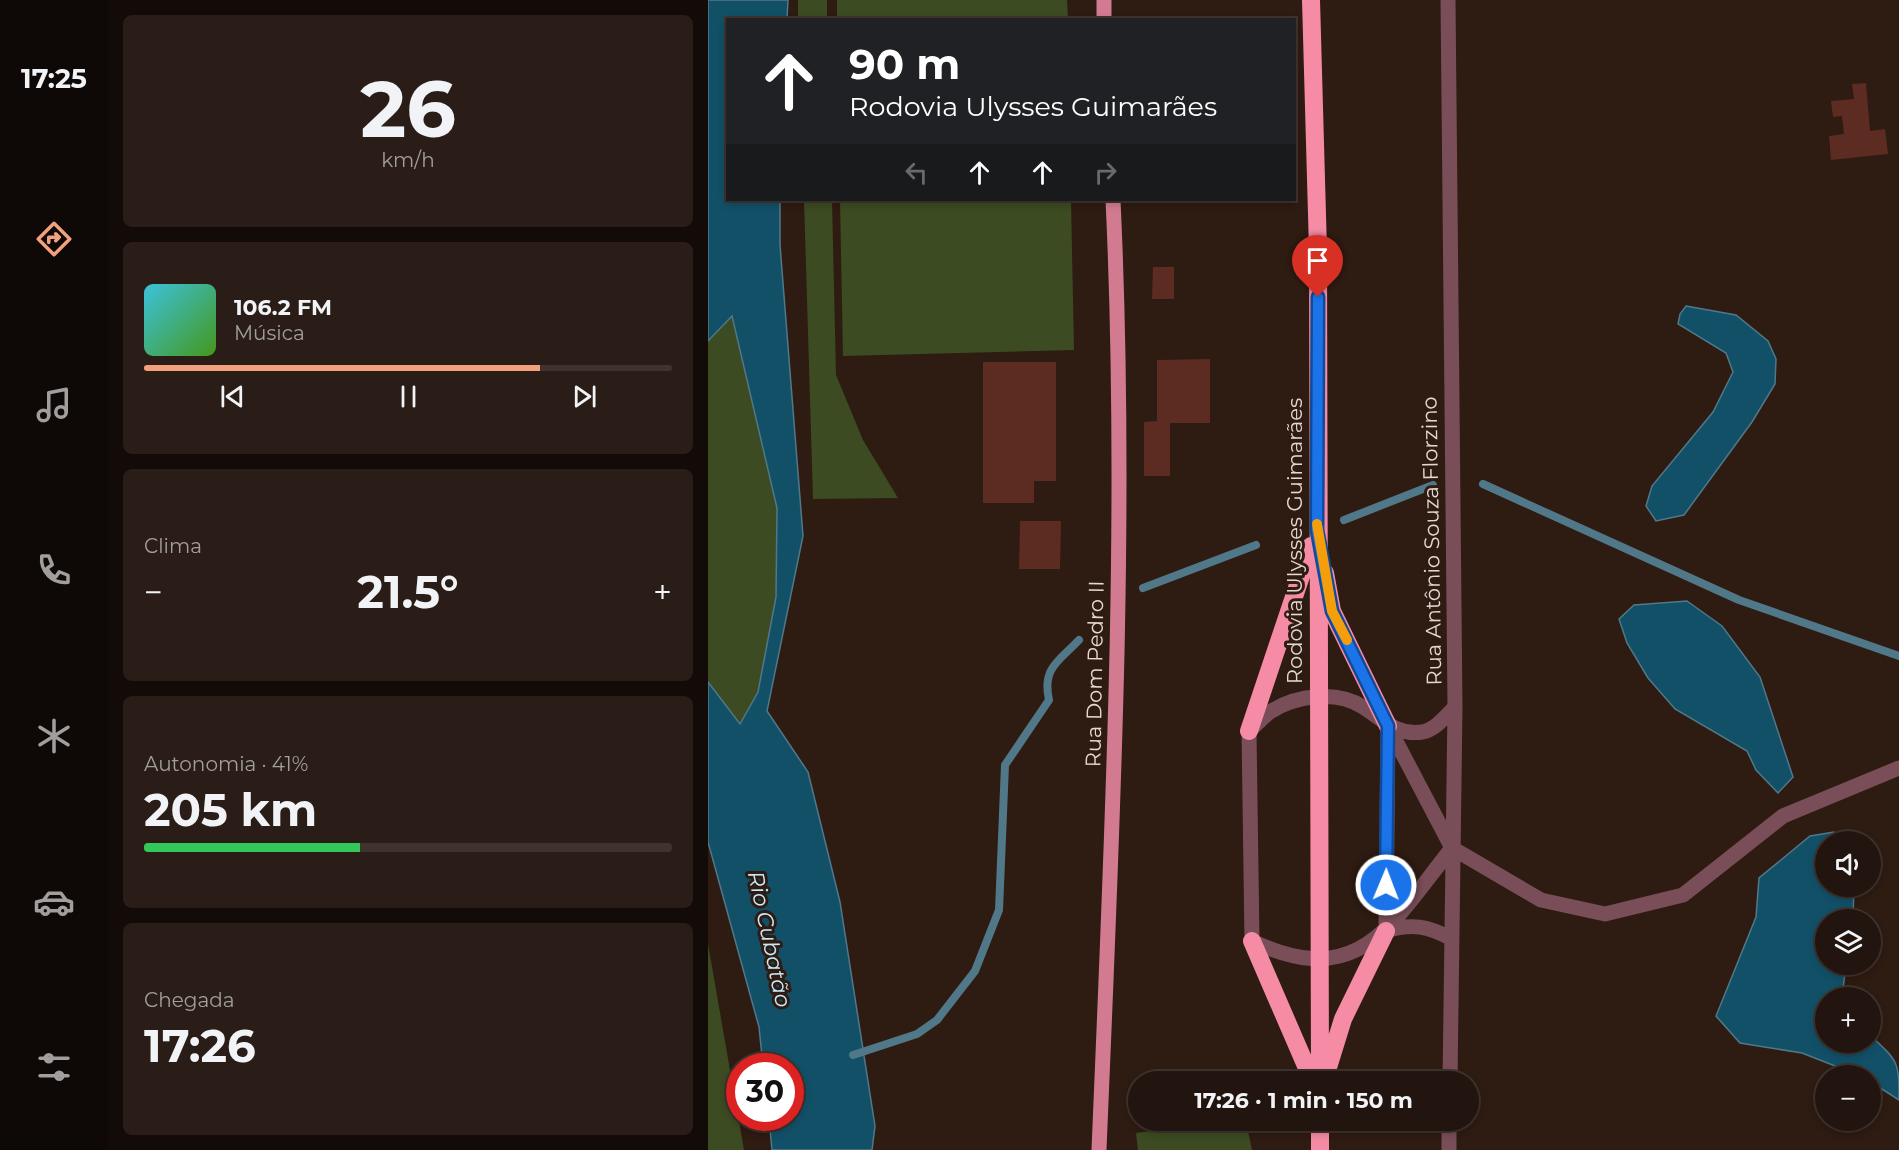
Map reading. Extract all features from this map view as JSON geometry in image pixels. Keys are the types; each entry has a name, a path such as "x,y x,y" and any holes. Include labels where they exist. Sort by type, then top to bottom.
{"highway":[{"name":"Rodovia Ulysses Guimarães","path":"1311,0 1318,250 1317,696 1322,1071"},
{"path":"1317,530 1332,611 1388,726"},
{"path":"1249,731 1317,530"},
{"path":"1326,1071 1343,1019 1386,931"},
{"path":"1252,941 1308,1071"},
{"path":"1320,1131 1320,1150"}],"main road":[{"path":"1104,0 1104,18"},
{"name":"Rua Dom Pedro II","path":"1099,1150 1112,837 1119,547 1113,201"}],"street":[{"name":"Rua Antônio Souza Florzino","path":"1448,0 1455,707 1449,1071"},
{"path":"1452,848 1386,931 1355,952 1319,960 1277,952 1252,941 1249,731 1270,712 1288,703 1317,696 1336,698 1362,706 1388,726 1412,732 1424,732 1438,724 1455,707"},
{"path":"1388,726 1452,848 1541,900 1605,914 1683,895 1783,816 1899,768"},
{"path":"1386,931 1388,726"},
{"path":"1386,931 1417,925 1434,929 1452,939"},
{"path":"1449,1131 1449,1150"}],"green space":[{"path":"798,0 827,0 827,18 798,18"},
{"path":"837,0 1067,0 1068,18 837,18"},
{"path":"804,201 832,201 836,375 863,440 898,498 813,499"},
{"path":"840,201 1071,201 1074,350 843,356"},
{"path":"732,316 777,508 776,597 758,692 740,725 708,682 708,341"},
{"path":"708,944 727,1053 726,1131 741,1131 744,1150 708,1150"},
{"path":"1248,1131 1252,1150 1138,1150 1136,1133"}],"water":[{"name":"Rio Cubatão","path":"708,0 788,0 787,18 726,18 726,201 780,201 780,245 803,536 767,711 808,772 840,902 875,1126 872,1150 772,1150 770,1131 804,1131 804,1053 762,1053 759,1027 708,842 708,682 740,724 758,692 776,597 777,508 732,316 708,341"},
{"path":"1686,306 1736,315 1768,341 1776,359 1775,384 1752,422 1684,515 1656,521 1646,506 1652,486 1713,412 1733,372 1726,353 1678,324 1680,314"},
{"path":"1687,601 1722,626 1760,677 1793,777 1778,793 1756,770 1747,751 1675,709 1648,678 1627,643 1619,619 1634,605"},
{"path":"1815,835 1815,897 1854,897 1853,909 1815,909 1815,975 1845,975 1843,987 1815,987 1815,1053 1881,1053 1881,1046 1896,1063 1899,1100 1881,1088 1881,1065 1833,1065 1802,1053 1740,1043 1716,1016 1756,917 1759,878 1810,836"}],"building":[{"path":"1866,83 1870,131 1885,129 1888,154 1831,160 1829,136 1844,134 1842,116 1833,117 1831,101 1854,99 1852,84"},
{"path":"1153,267 1174,267 1174,299 1152,299"},
{"path":"1210,359 1210,423 1170,423 1170,476 1144,476 1144,422 1157,421 1157,360"},
{"path":"983,362 1056,362 1056,481 1034,481 1034,503 983,503"},
{"path":"1020,521 1061,521 1060,569 1019,569"}],"waterway":[{"path":"1483,484 1739,600 1899,656"},
{"path":"1344,520 1433,485"},
{"path":"1143,588 1256,545"},
{"path":"853,1055 917,1034 937,1020 975,971 999,910 1005,765 1049,700 1048,680 1054,666 1079,640"}],"slow traffic":[{"path":"1317,524 1332,611 1347,640"}],"route":[{"path":"1318,297 1317,530 1332,611 1388,726 1386,885"}]}
